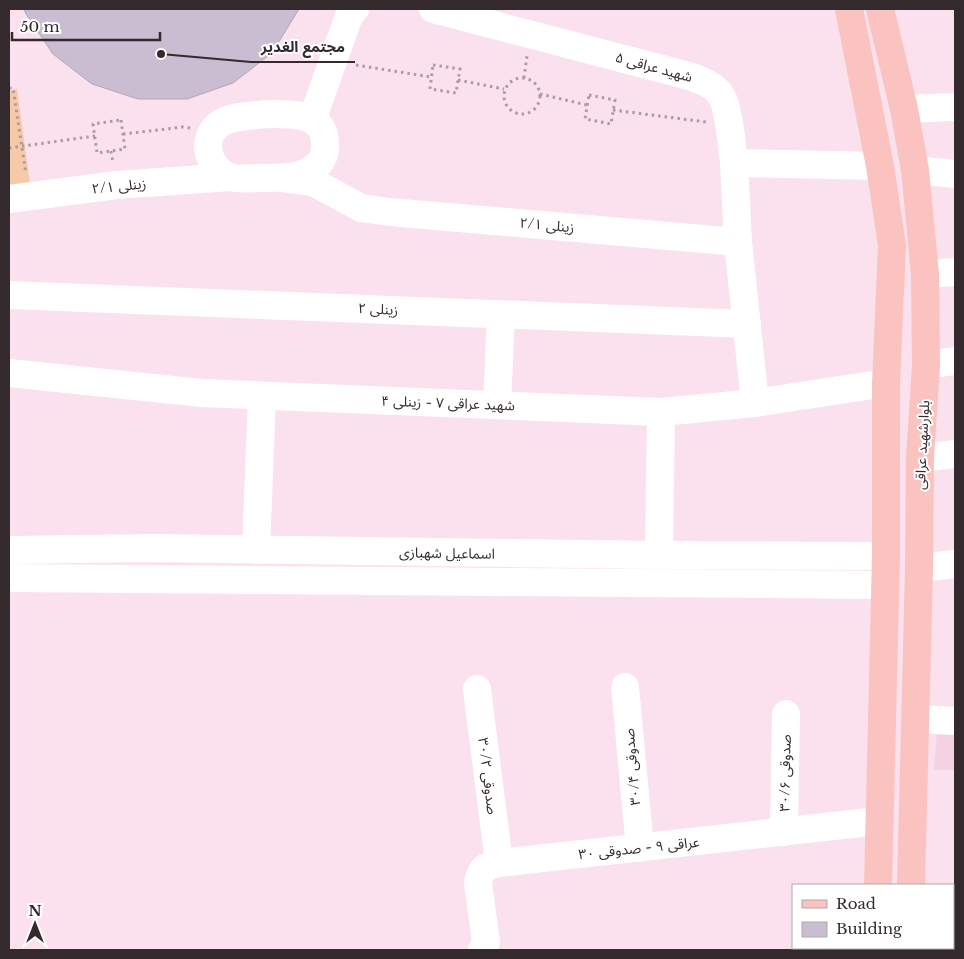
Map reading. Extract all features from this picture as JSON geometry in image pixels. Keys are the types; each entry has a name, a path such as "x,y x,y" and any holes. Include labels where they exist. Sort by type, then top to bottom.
{"main road":[{"path":"849,9 880,166 892,245 886,383 886,556 878,884"},
{"name":"بلوارشهید عراقی","path":"880,9 904,109 915,170 924,274 926,365 920,458 911,884"},
{"path":"912,852 924,877 931,884"}],"street":[{"path":"312,120 349,16 355,9"},
{"name":"شهید عراقی ۵","path":"433,9 689,76 708,83 722,97 729,125 734,163"},
{"path":"904,109 955,107"},
{"path":"230,177 216,168 209,158 208,144 212,131 223,122 250,116 296,114 312,120 322,129 325,155 316,167 304,173 283,178"},
{"path":"755,403 738,242 734,163 880,166"},
{"path":"915,170 955,174"},
{"name":"زینلی ۲/۱","path":"18,198 117,185 230,177 283,178 313,182 361,208 738,242"},
{"path":"924,274 955,272"},
{"name":"زینلی ۲","path":"9,295 747,324"},
{"path":"497,405 501,314"},
{"path":"926,365 955,362"},
{"name":"شهید عراقی ۷ - زینلی ۴","path":"9,372 202,393 661,412 755,403 886,383"},
{"path":"256,550 262,396"},
{"path":"658,555 661,412"},
{"path":"920,458 955,454"},
{"name":"اسماعیل شهبازی","path":"9,550 154,548 886,556"},
{"path":"919,568 955,564"},
{"name":"اسماعیل شهبازی","path":"9,578 885,585"},
{"name":"صدوقی ۳۰/۴","path":"625,686 640,848"},
{"name":"صدوقی ۳۰/۲","path":"477,690 499,863"},
{"name":"صدوقی ۳۰/۶","path":"784,832 786,714"},
{"path":"915,719 955,721"},
{"name":"عراقی ۹ - صدوقی ۳۰","path":"482,950 486,942 478,883 484,868 499,863 879,821"}],"path":[{"path":"333,61 432,77"},
{"path":"433,65 460,69 458,80 456,93 430,89 433,65"},
{"path":"524,78 535,83 540,94 536,106 526,114 513,112 504,102 504,90 512,80 524,78"},
{"path":"458,80 504,90"},
{"path":"9,88 13,88 22,146 18,198"},
{"path":"540,94 587,105"},
{"path":"589,95 615,100 611,124 585,119 587,105 589,95"},
{"path":"613,110 729,125"},
{"path":"121,120 123,134 126,149 97,153 93,124 121,120"},
{"path":"123,134 183,127 212,131"},
{"path":"9,148 95,136"}],"shaded area":[{"path":"17,89 31,191 9,194 9,91"},
{"path":"937,731 955,732 955,770 934,770"}],"building":[{"path":"24,9 299,9 272,53 233,83 187,99 138,99 92,84 53,54"}],"place":[{"name":"مجتمع الغدیر","path":"161,54"}]}
